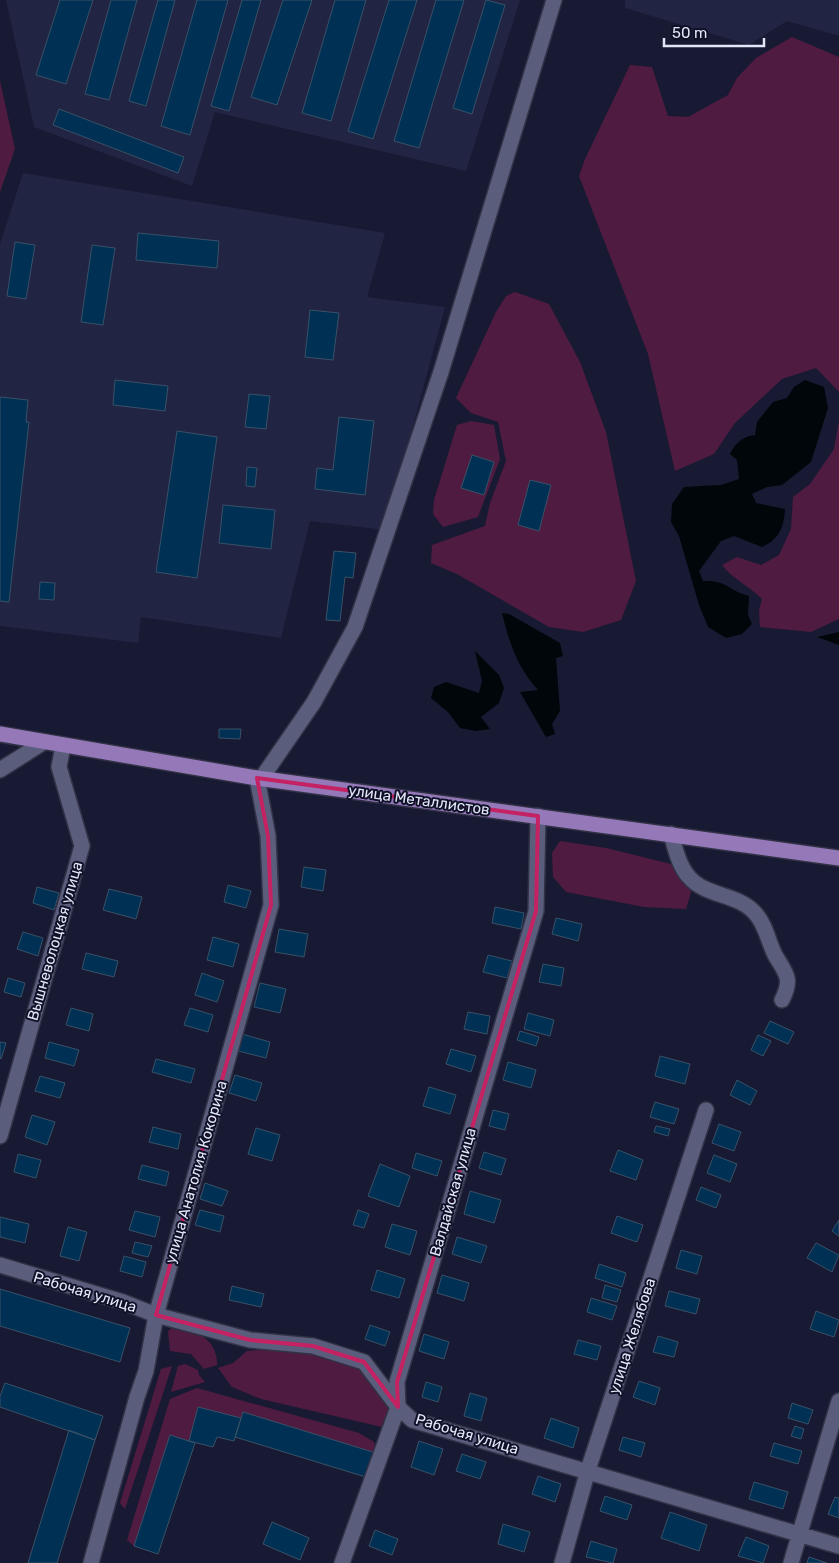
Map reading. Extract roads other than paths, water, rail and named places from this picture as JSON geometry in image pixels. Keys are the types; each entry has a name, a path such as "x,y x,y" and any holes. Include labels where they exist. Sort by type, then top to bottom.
{"main road":[{"name":"улица Металлистов","path":"0,734 259,778 839,858"}],"street":[{"path":"259,778 314,702 355,627 441,372 554,0"},
{"path":"0,770 44,742"},
{"name":"Вышневолоцкая улица","path":"0,1136 82,846 59,767 63,746"},
{"name":"улица Анатолия Кокорина","path":"91,1563 146,1371 156,1315 271,905 268,836 259,778"},
{"name":"Валдайская улица","path":"342,1563 398,1407 397,1382 536,911 538,816"},
{"path":"670,834 684,870 695,883 708,890 730,897 755,912 788,974 788,988 782,1000"},
{"name":"улица Желябова","path":"562,1563 588,1470 706,1110"},
{"name":"Рабочая улица","path":"0,1265 123,1302 156,1315 250,1340 313,1346 364,1362 398,1407 412,1420 588,1470 839,1546"},
{"path":"791,1563 839,1401"}]}
